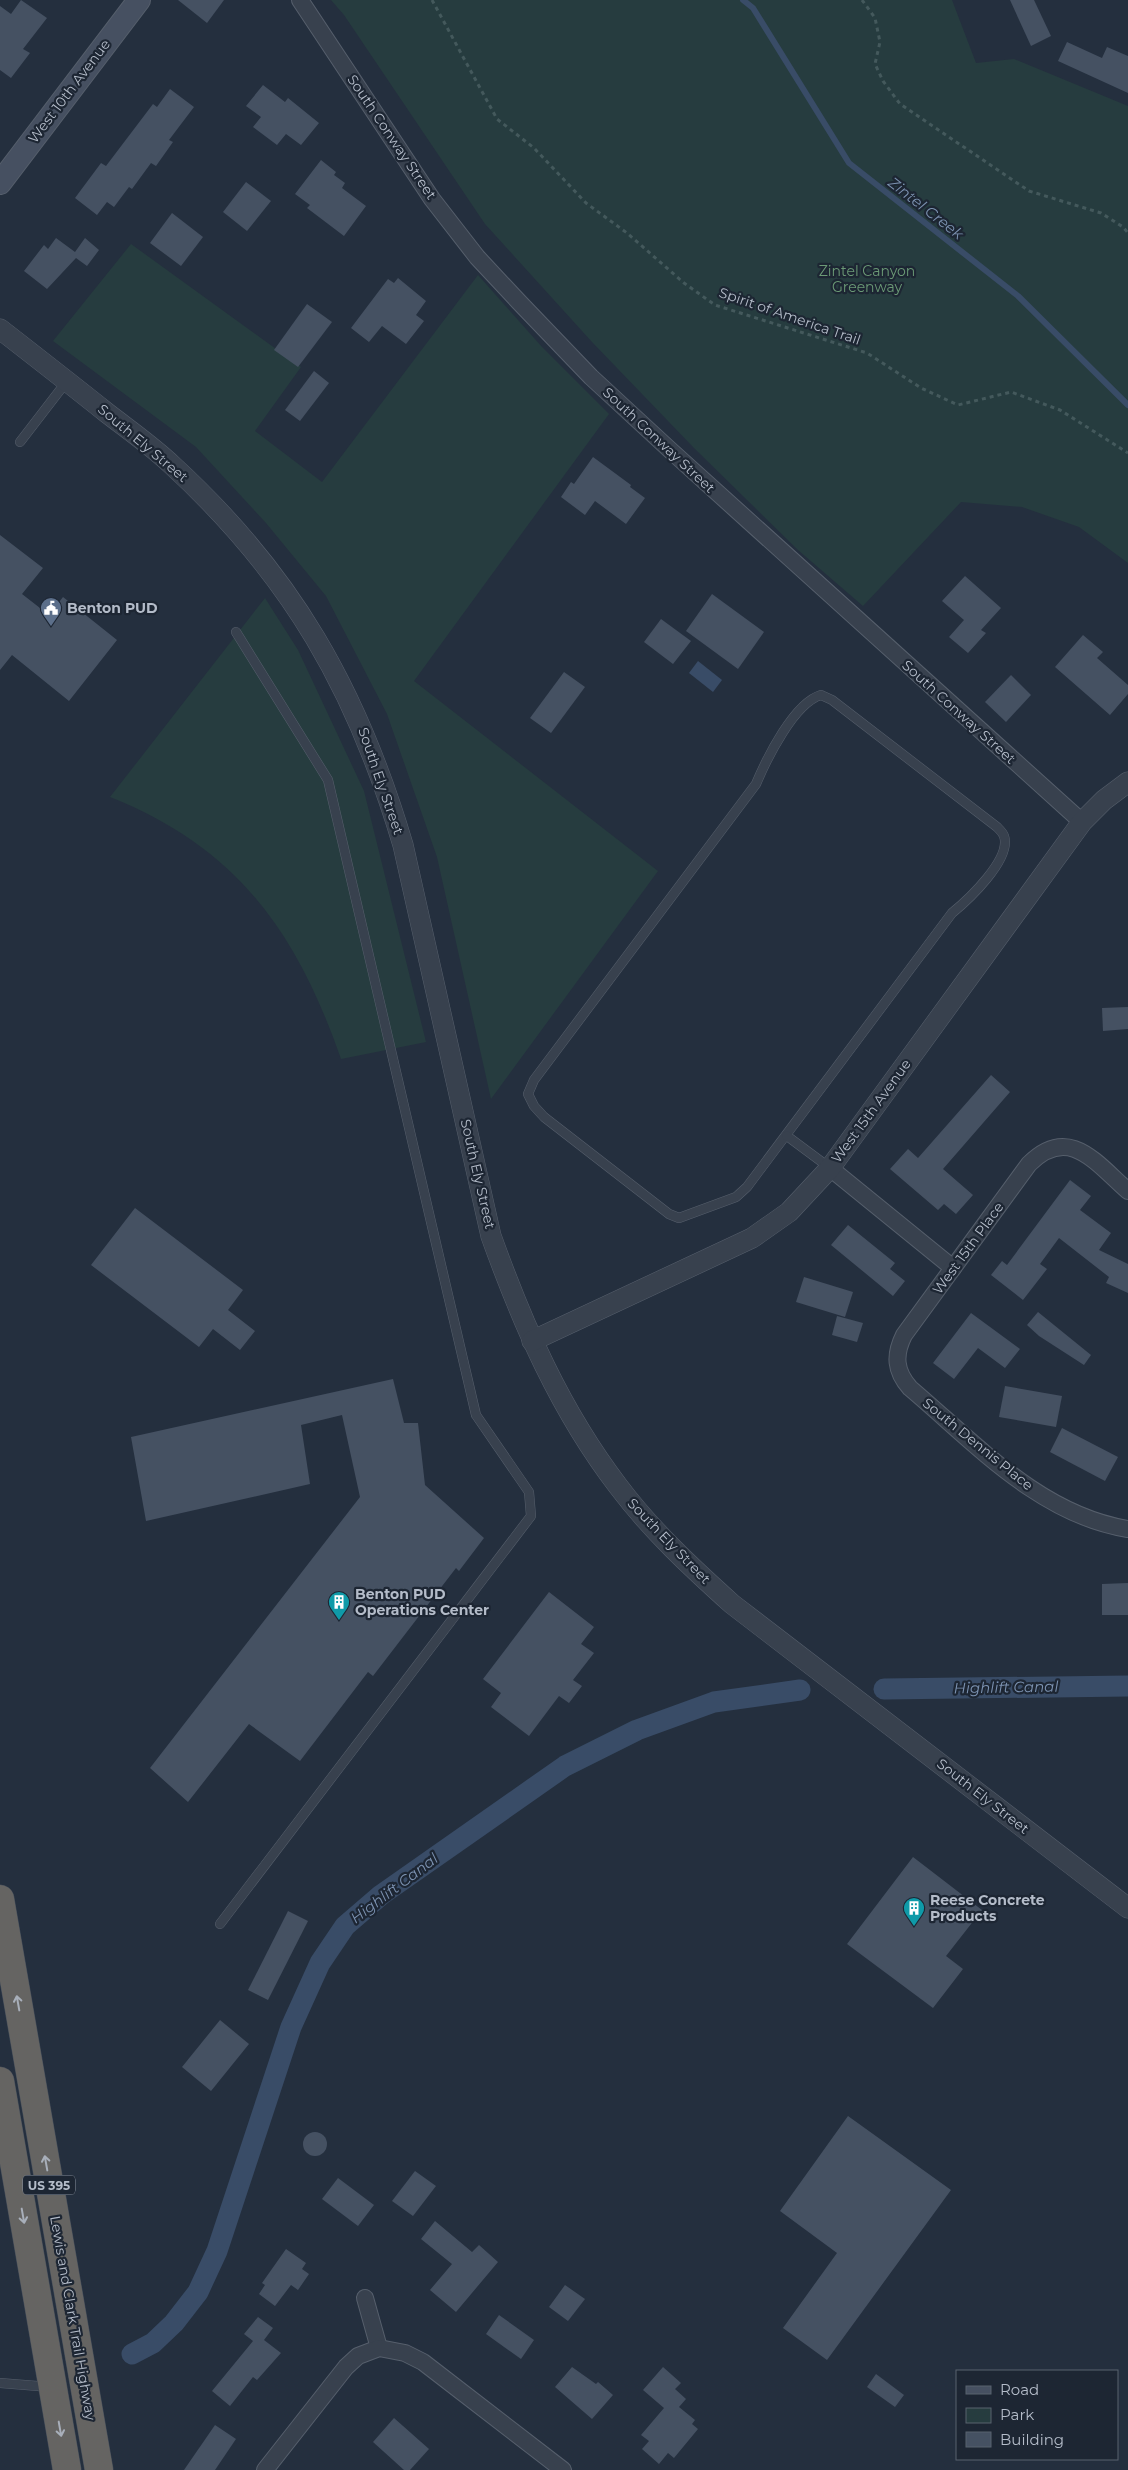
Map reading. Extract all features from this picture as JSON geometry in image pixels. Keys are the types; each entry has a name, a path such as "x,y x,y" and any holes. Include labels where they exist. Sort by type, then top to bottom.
{"highway":[{"name":"Lewis and Clark Trail Highway","path":"0,1900 99,2470"},
{"name":"US 395","path":"0,2081 67,2470"}],"main road":[{"name":"West 10th Avenue","path":"0,182 139,0"}],"street":[{"name":"South Conway Street","path":"300,0 432,199 477,257 525,309 591,377 669,449 1082,822"},
{"name":"South Ely Street","path":"0,329 171,464 214,505 250,545 300,610 335,670 363,729 401,836 492,1236 512,1294 532,1341 561,1400 591,1449 619,1488 689,1565 732,1604 1128,1908"},
{"name":"West 15th Avenue","path":"532,1341 752,1238 789,1212 809,1194 830,1168 1082,822 1104,800 1128,782"},
{"name":"West 15th Place","path":"897,1365 897,1354 904,1335 1029,1164 1040,1154 1059,1146 1070,1146 1082,1151 1128,1191"},
{"path":"830,1168 953,1268"},
{"name":"South Dennis Place","path":"897,1365 901,1378 910,1388 1035,1492 1076,1514 1128,1529"},
{"path":"365,2298 379,2348"},
{"path":"265,2470 346,2367 358,2356 379,2348 398,2351 423,2362 563,2470"}],"lane":[{"path":"20,442 66,381"},
{"path":"220,1924 531,1516 529,1492 476,1415 328,780 236,632"},
{"path":"821,695 832,700 997,827 1004,836 1004,852 980,888 952,913 787,1136 736,1197 679,1218 669,1214 544,1117 534,1106 528,1094 534,1080 756,784 772,752 798,712 811,698 821,695"},
{"path":"787,1136 830,1168"},
{"path":"0,2383 53,2388"}],"path":[{"name":"Spirit of America Trail","path":"432,0 497,119 534,148 586,203 627,233 684,283 715,304 867,353 921,388 958,405 1011,392 1060,410 1128,453"},
{"path":"862,0 875,18 880,42 875,64 883,81 900,104 1029,191 1101,213 1123,227 1128,233"}],"green space":[{"name":"Zintel Canyon Greenway","path":"331,0 952,0 976,63 1014,59 1128,106 1128,563 1079,527 1022,507 961,502 863,606 798,550 694,448 592,342 485,224 344,15"},
{"path":"131,244 301,367 255,431 322,482 478,275 542,347 609,414 414,681 658,871 491,1099 437,857 387,714 326,596 266,523 196,447 53,341"},
{"path":"265,598 298,650 364,791 426,1042 341,1059 324,1014 304,972 282,934 257,900 228,869 194,842 155,818 110,797"}],"water":[{"path":"698,661 722,680 713,692 689,673"}],"building":[{"path":"21,0 47,18 23,49 30,53 11,78 0,70 0,6 11,14"},
{"path":"178,0 224,0 207,23"},
{"path":"1010,0 1034,0 1051,36 1031,46"},
{"path":"1067,42 1102,58 1107,47 1128,56 1128,93 1058,61"},
{"path":"263,85 285,102 288,98 319,123 301,145 286,134 277,145 253,127 261,117 246,106"},
{"path":"170,89 194,107 169,140 173,142 156,166 151,163 132,189 129,187 114,207 107,202 97,215 75,198 101,163 106,166 153,104 157,107"},
{"path":"321,160 336,172 334,175 345,183 342,188 366,206 344,236 307,208 310,205 295,194"},
{"path":"246,182 271,201 247,231 223,212"},
{"path":"172,213 203,237 181,266 150,243"},
{"path":"56,238 75,252 85,238 99,250 87,266 76,258 47,289 24,271 44,245 48,249"},
{"path":"398,278 426,301 416,315 424,321 406,344 382,326 369,342 351,328 388,279 394,283"},
{"path":"307,304 332,322 298,367 274,350"},
{"path":"314,371 329,383 300,421 285,410"},
{"path":"593,457 631,485 630,487 645,498 626,524 595,501 585,515 561,497 571,482 574,484"},
{"name":"Benton PUD","path":"0,535 43,568 22,594 49,615 63,597 117,640 69,701 12,655 0,670"},
{"path":"965,576 1001,608 981,630 986,633 968,653 949,637 964,620 942,601"},
{"path":"712,594 764,632 738,669 686,631"},
{"path":"661,619 691,641 673,664 644,642"},
{"path":"1083,635 1103,652 1097,658 1128,685 1128,694 1110,715 1055,667"},
{"path":"564,672 585,687 551,733 530,718"},
{"path":"1011,675 1031,695 1006,722 985,702"},
{"path":"1128,1007 1128,1029 1103,1031 1102,1008"},
{"path":"991,1075 1010,1092 943,1169 973,1195 956,1214 944,1204 938,1210 890,1169 908,1149 918,1158"},
{"path":"1070,1180 1091,1196 1080,1210 1111,1233 1099,1250 1128,1264 1128,1293 1106,1283 1109,1277 1059,1238 1040,1264 1047,1269 1023,1300 991,1275 1002,1261 1007,1265"},
{"path":"135,1208 243,1290 228,1310 255,1331 240,1350 213,1329 199,1347 91,1265"},
{"path":"848,1225 895,1263 890,1269 905,1281 893,1296 831,1245"},
{"path":"804,1277 853,1292 845,1317 796,1302"},
{"path":"1038,1312 1091,1355 1084,1365 1039,1336 1027,1325"},
{"path":"971,1313 1020,1349 1005,1368 978,1348 954,1379 933,1363"},
{"path":"837,1316 863,1323 857,1342 832,1335"},
{"name":"Benton PUD Operations Center","path":"393,1379 404,1423 418,1423 425,1485 484,1538 459,1571 456,1568 373,1676 368,1672 300,1761 249,1724 188,1802 150,1768 360,1497 342,1415 301,1425 310,1484 146,1521 131,1437"},
{"path":"1005,1386 1062,1396 1056,1427 999,1417"},
{"path":"1062,1428 1118,1457 1105,1481 1050,1452"},
{"path":"1128,1583 1128,1615 1102,1615 1102,1584"},
{"path":"549,1592 594,1627 581,1644 594,1653 573,1680 582,1686 569,1703 559,1696 529,1736 491,1707 501,1693 483,1679"},
{"name":"Reese Concrete Products","path":"913,1857 982,1910 946,1956 963,1969 933,2008 847,1944"},
{"path":"288,1911 308,1921 268,2000 248,1990"},
{"path":"220,2020 249,2044 211,2091 182,2067"},
{"path":"848,2116 951,2190 827,2360 783,2328 837,2253 780,2211"},
{"path":"315,2132 320,2133 326,2139 326,2149 320,2155 315,2156 310,2155 304,2149 303,2144 304,2139 310,2133"},
{"path":"415,2171 436,2186 413,2216 392,2201"},
{"path":"338,2178 374,2205 358,2226 322,2199"},
{"path":"435,2221 472,2252 479,2245 498,2262 456,2312 430,2290 452,2264 421,2239"},
{"path":"286,2249 306,2263 302,2269 309,2274 298,2290 291,2285 275,2306 259,2294 265,2285 262,2283"},
{"path":"565,2285 585,2299 568,2321 549,2307"},
{"path":"499,2315 534,2340 521,2359 486,2334"},
{"path":"258,2317 273,2328 264,2340 281,2353 257,2380 253,2377 230,2406 212,2391 253,2341 244,2334"},
{"path":"572,2367 596,2384 598,2382 613,2395 592,2419 555,2387"},
{"path":"663,2367 681,2383 675,2389 686,2399 679,2407 695,2420 692,2424 698,2429 674,2458 668,2453 659,2464 642,2449 649,2441 641,2435 664,2408 643,2390"},
{"path":"876,2374 904,2395 895,2407 867,2387"},
{"path":"394,2418 429,2449 410,2470 404,2470 373,2442"},
{"path":"215,2425 236,2439 215,2470 184,2470"}],"waterway":[{"name":"Zintel Creek","path":"743,0 753,8 849,163 1018,296 1128,405"},
{"name":"Highlift Canal","path":"884,1689 1128,1686"},
{"name":"Highlift Canal","path":"132,2354 153,2343 174,2323 198,2292 217,2251 291,2027 320,1963 345,1926 381,1895 565,1766 637,1730 714,1702 800,1690"}],"place":[{"name":"Benton PUD","path":"51,627"},
{"name":"Benton PUD Operations Center","path":"339,1621"},
{"name":"Reese Concrete Products","path":"914,1927"}]}
